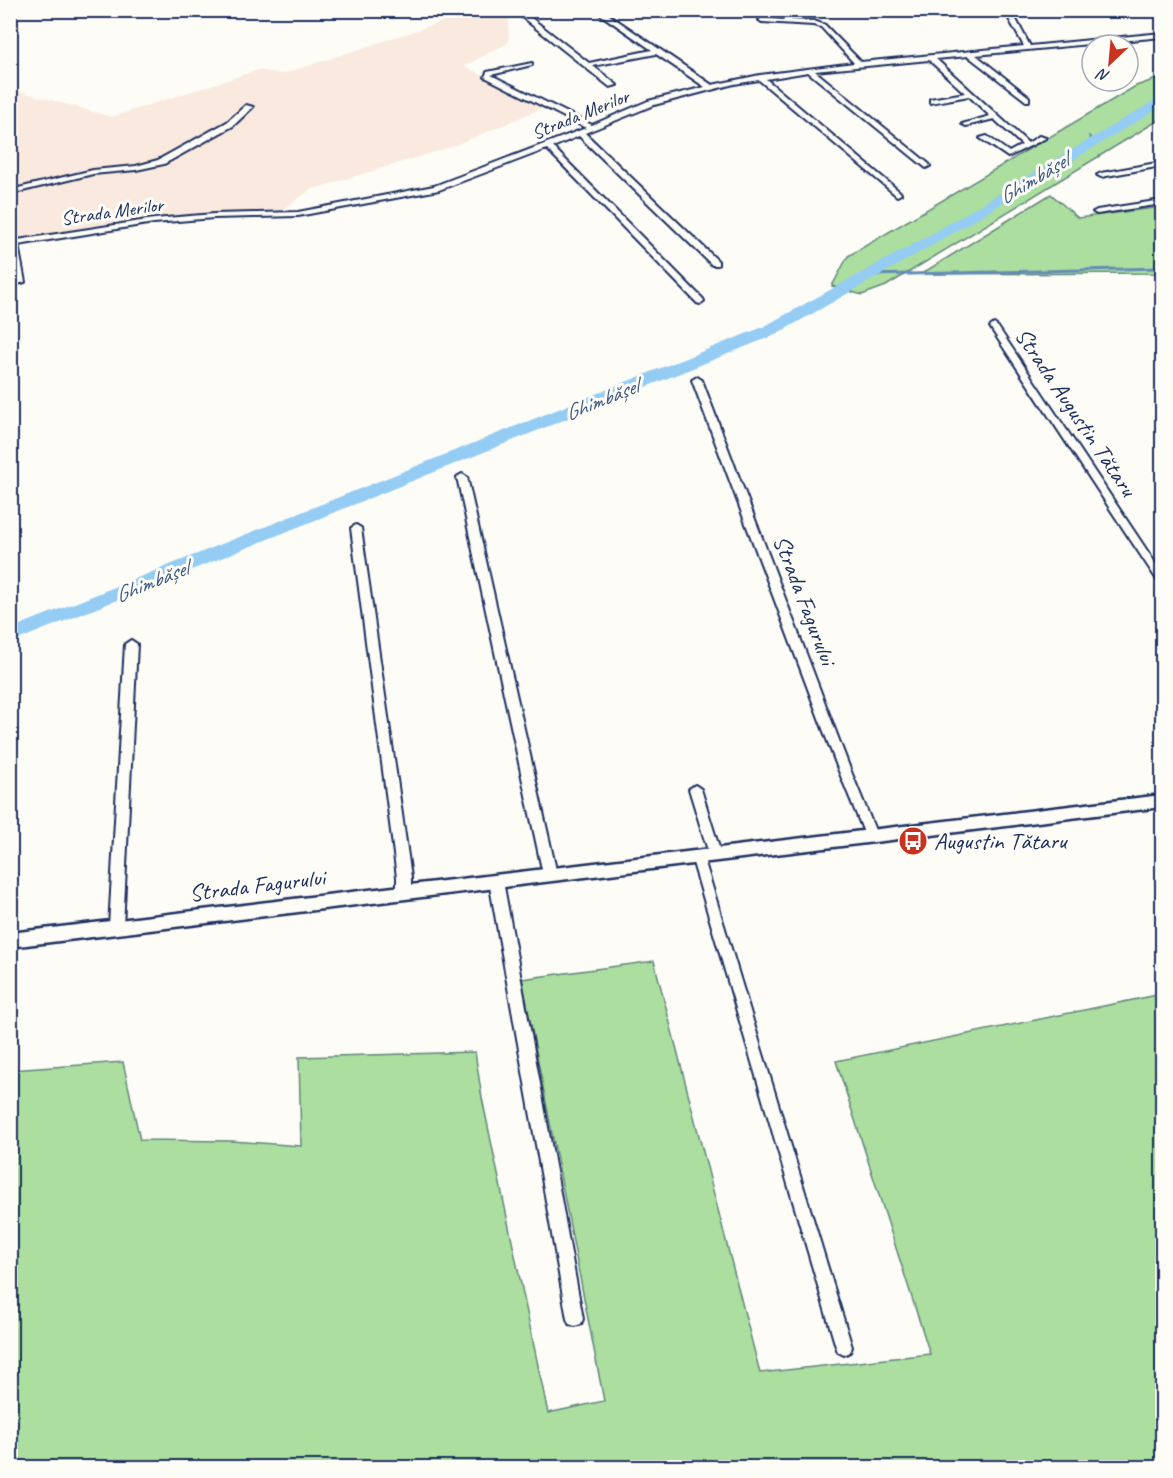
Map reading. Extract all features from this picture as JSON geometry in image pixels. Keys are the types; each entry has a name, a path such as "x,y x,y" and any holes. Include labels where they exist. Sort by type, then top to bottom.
{"street":[{"path":"516,10 613,85"},
{"path":"597,10 710,87"},
{"path":"787,22 789,10"},
{"path":"1007,10 1028,48"},
{"path":"762,20 814,23 823,26 860,65"},
{"name":"Strada Merilor","path":"1140,38 1162,35"},
{"name":"Strada Merilor","path":"10,284 21,282 12,244 154,221 306,213 443,187 651,103 710,87 810,70 1080,45"},
{"path":"588,65 659,51"},
{"path":"970,54 1026,99"},
{"path":"931,58 1027,146"},
{"path":"530,64 489,73 487,76 592,128"},
{"path":"810,70 926,166"},
{"path":"760,77 897,194"},
{"path":"924,94 935,102 970,94"},
{"path":"10,192 93,172 136,168 161,162 230,124 249,107"},
{"path":"966,124 994,117"},
{"path":"580,133 716,263"},
{"path":"984,138 1008,155 1042,138"},
{"path":"548,146 700,301"},
{"path":"1101,175 1162,164"},
{"path":"1097,212 1162,202"},
{"name":"Strada Augustin Tătaru","path":"994,327 1162,580"},
{"name":"Strada Fagurului","path":"697,380 836,747 872,835"},
{"path":"462,477 549,874"},
{"path":"356,528 404,877 404,892"},
{"path":"116,927 131,644"},
{"path":"695,789 715,854"},
{"name":"Strada Fagurului","path":"10,940 1162,801"},
{"path":"697,856 844,1347"},
{"path":"496,881 575,1319"}],"shaded area":[{"path":"498,10 509,19 508,43 464,66 545,107 451,147 310,190 282,210 199,215 97,226 11,240 11,89 112,117 258,70 283,74 475,11"}],"green space":[{"path":"1162,77 1162,118 886,286 862,295 832,286 848,256 1124,93 1140,93 1140,85"},
{"path":"1051,194 1078,218 1162,207 1162,273 921,274"},
{"path":"654,961 760,1373 930,1354 836,1061 1162,994 1162,1467 11,1467 11,1070 123,1062 140,1140 232,1141 301,1146 299,1057 475,1052 482,1098 548,1413 604,1401 522,979"}],"waterway":[{"name":"Ghimbășel","path":"10,637 769,331 933,239 1162,100"},
{"name":"Ghimbășel","path":"1089,136 1093,143"},
{"path":"868,275 1162,268"}],"place":[{"name":"Augustin Tătaru","path":"913,841"}]}
